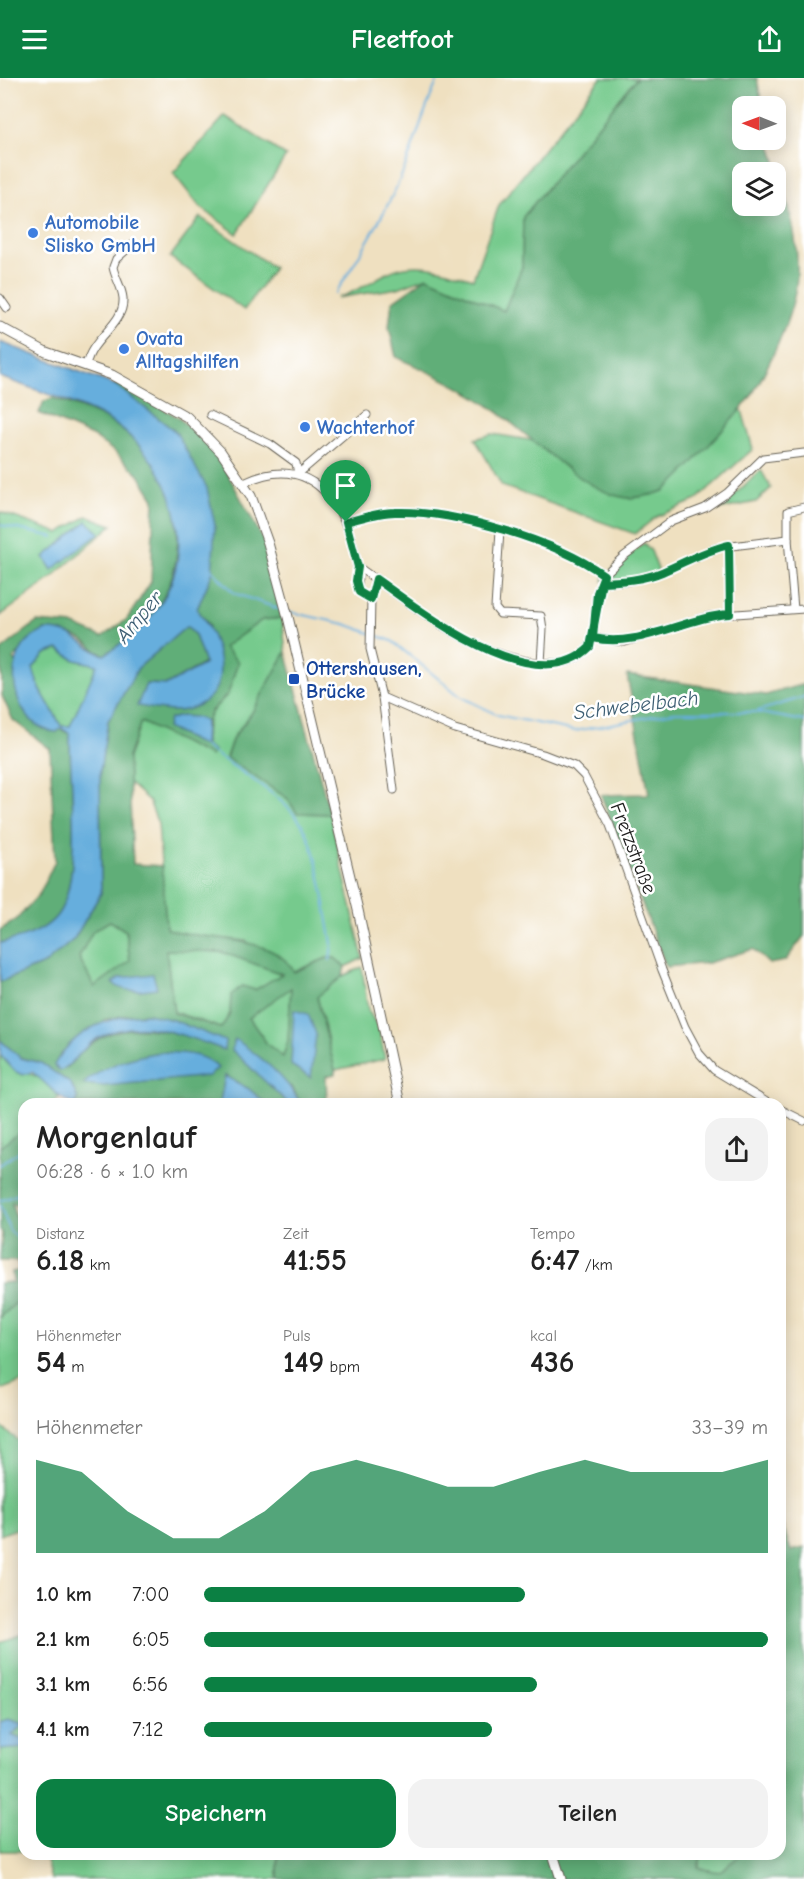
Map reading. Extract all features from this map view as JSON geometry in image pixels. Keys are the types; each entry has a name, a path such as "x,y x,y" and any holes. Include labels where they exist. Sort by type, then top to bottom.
{"main road":[{"path":"0,327 46,352 131,384 187,417 221,452 244,483 257,511 287,613 358,910 399,1098"},
{"path":"555,1860 561,1879"}],"street":[{"path":"86,366 91,349 116,322 123,308 123,296 113,267 116,259 132,245"},
{"path":"0,298 7,308"},
{"path":"298,474 367,415"},
{"path":"210,416 270,444 296,464 298,474"},
{"path":"358,567 473,643 514,659 541,663 573,660 590,647 593,638 597,593 603,579 637,545 662,527 705,508 727,493 763,458 804,453"},
{"path":"244,483 270,474 298,474 320,486 339,509 346,522 358,567 356,581 359,592 371,599"},
{"path":"794,609 788,511 804,507"},
{"path":"346,522 393,512 443,515 500,530 587,563 603,579 629,581 660,573 716,548 788,539"},
{"path":"500,530 495,608 500,614 541,616 543,629 541,663"},
{"path":"729,545 730,614"},
{"path":"376,579 371,599 370,649 382,697 394,790"},
{"path":"593,638 625,642 709,616 804,609"},
{"name":"Fretzstraße","path":"382,697 455,729 574,766 584,776 610,825 662,970 685,1027 699,1053 714,1070 760,1098"},
{"path":"786,1112 804,1120"}],"green space":[{"path":"601,78 637,78 523,217 522,267 504,311 427,277 398,288 337,298 387,273 408,266 430,267 473,279 499,205"},
{"path":"637,78 757,78 760,96 732,96 732,150 773,150 776,162 732,162 732,216 786,216 786,196 796,242 797,260 797,277 792,306 780,338 752,395 723,430 663,491 627,498 610,494 591,485 485,403 396,357 389,327 392,302 427,277 504,311 522,267 523,217"},
{"path":"225,116 286,156 237,234 199,206 173,173"},
{"path":"200,217 274,268 244,310 170,257"},
{"path":"118,380 179,418 218,456 266,545 282,618 262,620 224,647 238,662 228,694 211,711 206,723 206,745 214,751 210,756 141,722 128,757 133,864 162,866 166,928 254,945 284,959 294,972 327,958 335,958 345,967 343,976 317,997 335,1070 335,1074 326,1076 327,1098 298,1098 292,1087 266,1079 283,1098 259,1098 249,1089 226,1076 221,1098 77,1098 71,1084 41,1063 21,1058 0,1040 0,982 46,963 74,939 101,893 100,771 108,721 138,668 187,626 195,635 205,663 167,685 146,684 208,698 209,625 197,609 212,574 176,432 115,385","holes":["110,921 126,931 130,961 94,987 79,957 93,931","166,950 222,952 282,974 255,990 242,986 231,995 230,1014 221,1028 174,1013","291,988 288,1041 283,1057 267,1044 249,1018","148,1014 185,1035 150,1029 120,1030 93,1043 80,1053 67,1068 104,1020 126,1015"]},
{"path":"53,398 102,416 150,456 160,471 174,506 178,544 171,580 153,613 130,636 105,655 75,636 44,630 13,659 58,728 70,734 72,858 64,904 54,919 36,932 0,943 0,930 16,920 40,893 55,861 50,749 13,720 2,696 1,650 37,622 74,625 102,637 127,619 151,582 154,499 139,475 115,452 92,436 39,413 44,401"},
{"path":"741,407 753,449 696,500 656,517 635,534 502,486 475,439 492,434 536,441 566,468 664,491 683,473"},
{"path":"761,470 771,488 756,502 718,510"},
{"path":"0,512 59,533 87,516 112,525 49,580 0,616"},
{"path":"644,543 651,551 659,572 629,580 603,581 605,576"},
{"path":"282,618 286,652 251,714 233,737 226,757 287,798 297,813 330,814 363,958 345,967 335,958 327,958 293,972 246,941 182,934 166,928 158,824 149,801 129,783 128,757 141,722 206,745 208,722 212,711 228,694 223,648 262,620"},
{"path":"58,649 75,660 98,665 70,726 61,726 41,692 33,668 45,654"},
{"path":"286,652 330,814 297,813 287,798 226,758 233,738 251,714"},
{"path":"627,675 766,695 804,684 804,936 785,961 769,964 753,949 708,963 666,967 601,795 649,794"},
{"path":"110,920 126,931 130,961 94,987 79,957 93,931"},
{"path":"166,949 222,952 283,974 255,990 242,986 231,995 230,1014 221,1028 174,1012"},
{"path":"362,967 368,1010 379,1029 385,1059 335,1070 317,996 343,976"},
{"path":"291,987 288,1041 283,1058 267,1044 249,1018"},
{"path":"0,1055 16,1072 23,1072 41,1079 59,1098 18,1098 18,1134 0,1147"},
{"path":"18,1134 18,1206 12,1203 18,1227 18,1263 17,1261 0,1261 2,1233 0,1229 0,1147"},
{"path":"18,1271 18,1301 0,1318 0,1283 13,1282 12,1272"},
{"path":"18,1301 18,1383 0,1390 0,1318"},
{"path":"0,1426 18,1440 18,1464 14,1471 18,1479 18,1528 0,1535"},
{"path":"786,1536 791,1551 804,1548 804,1879 278,1879 278,1860 700,1860 698,1868 719,1872 734,1860 786,1860"},
{"path":"18,1636 18,1851 0,1851 0,1642"},
{"path":"46,1860 278,1860 278,1879 51,1879"},
{"path":"700,1860 734,1860 719,1872 698,1868"}],"water":[{"path":"0,342 115,385 176,432 207,488 215,525 212,574 197,609 212,634 220,663 215,689 206,700 192,708 179,711 137,706 146,684 167,685 205,664 195,635 187,626 138,668 108,721 100,771 101,893 74,939 46,963 0,982 0,943 36,932 54,919 64,904 72,858 70,734 61,728 57,732 42,728 30,719 21,706 16,691 14,675 17,659 23,646 34,636 46,630 64,632 104,655 113,649 139,629 160,604 175,570 179,545 177,520 170,496 145,452 127,434 107,419 83,407 0,377","holes":["58,649 75,660 97,665 70,726 61,726 42,692 33,668 45,654"]},
{"path":"87,521 100,533 52,570 44,557"},
{"path":"181,716 195,717 205,721 204,746 167,728 169,719"},
{"path":"153,974 157,988 128,990 113,983 119,978"},
{"path":"294,1010 308,1014 316,1034 311,1078 291,1065"},
{"path":"148,1014 173,1020 225,1041 224,1050 161,1030 129,1028 98,1038 60,1071 54,1065 72,1042 94,1027 120,1017"},
{"path":"235,1039 272,1068 297,1098 283,1098 232,1050"},
{"path":"0,1040 21,1058 41,1063 71,1084 77,1098 62,1098 32,1072 23,1075 16,1072 0,1055"},
{"path":"160,1052 199,1056 218,1068 209,1076 104,1086 83,1084 119,1062"},
{"path":"225,1076 249,1089 259,1098 221,1098"},
{"path":"8,1719 18,1722 18,1730 12,1735 18,1738 18,1748 0,1750 0,1722"}],"waterway":[{"path":"335,294 382,217 407,162 439,78"},
{"path":"0,525 54,537"},
{"name":"Schwebelbach","path":"211,569 234,593 282,610"},
{"name":"Schwebelbach","path":"290,612 345,624 392,641 461,697 498,715 575,731 674,712 755,712 804,721"},
{"path":"758,711 804,697"},
{"path":"204,746 282,802 301,823 312,848 321,881 332,943 330,960"},
{"path":"0,1165 18,1152"},
{"path":"0,1201 18,1194"},
{"path":"0,1205 10,1231 18,1238"}],"place":[{"name":"Automobile Slisko GmbH","path":"33,233"},
{"name":"Ovata Alltagshilfen","path":"124,349"},
{"name":"Wachterhof","path":"305,427"},
{"name":"Ottershausen, Brücke","path":"294,679"}],"route":[{"path":"346,522 358,567 356,581 359,592 371,599 376,579 473,643 514,659 557,663 573,660 590,647 593,638 597,593 602,582 629,581 660,573 716,548 729,545 730,614 709,616 625,642 593,638 597,593 604,575 587,563 500,530 443,515 393,512 346,522"}],"water label":[{"name":"Amper","path":"139,617"}]}
